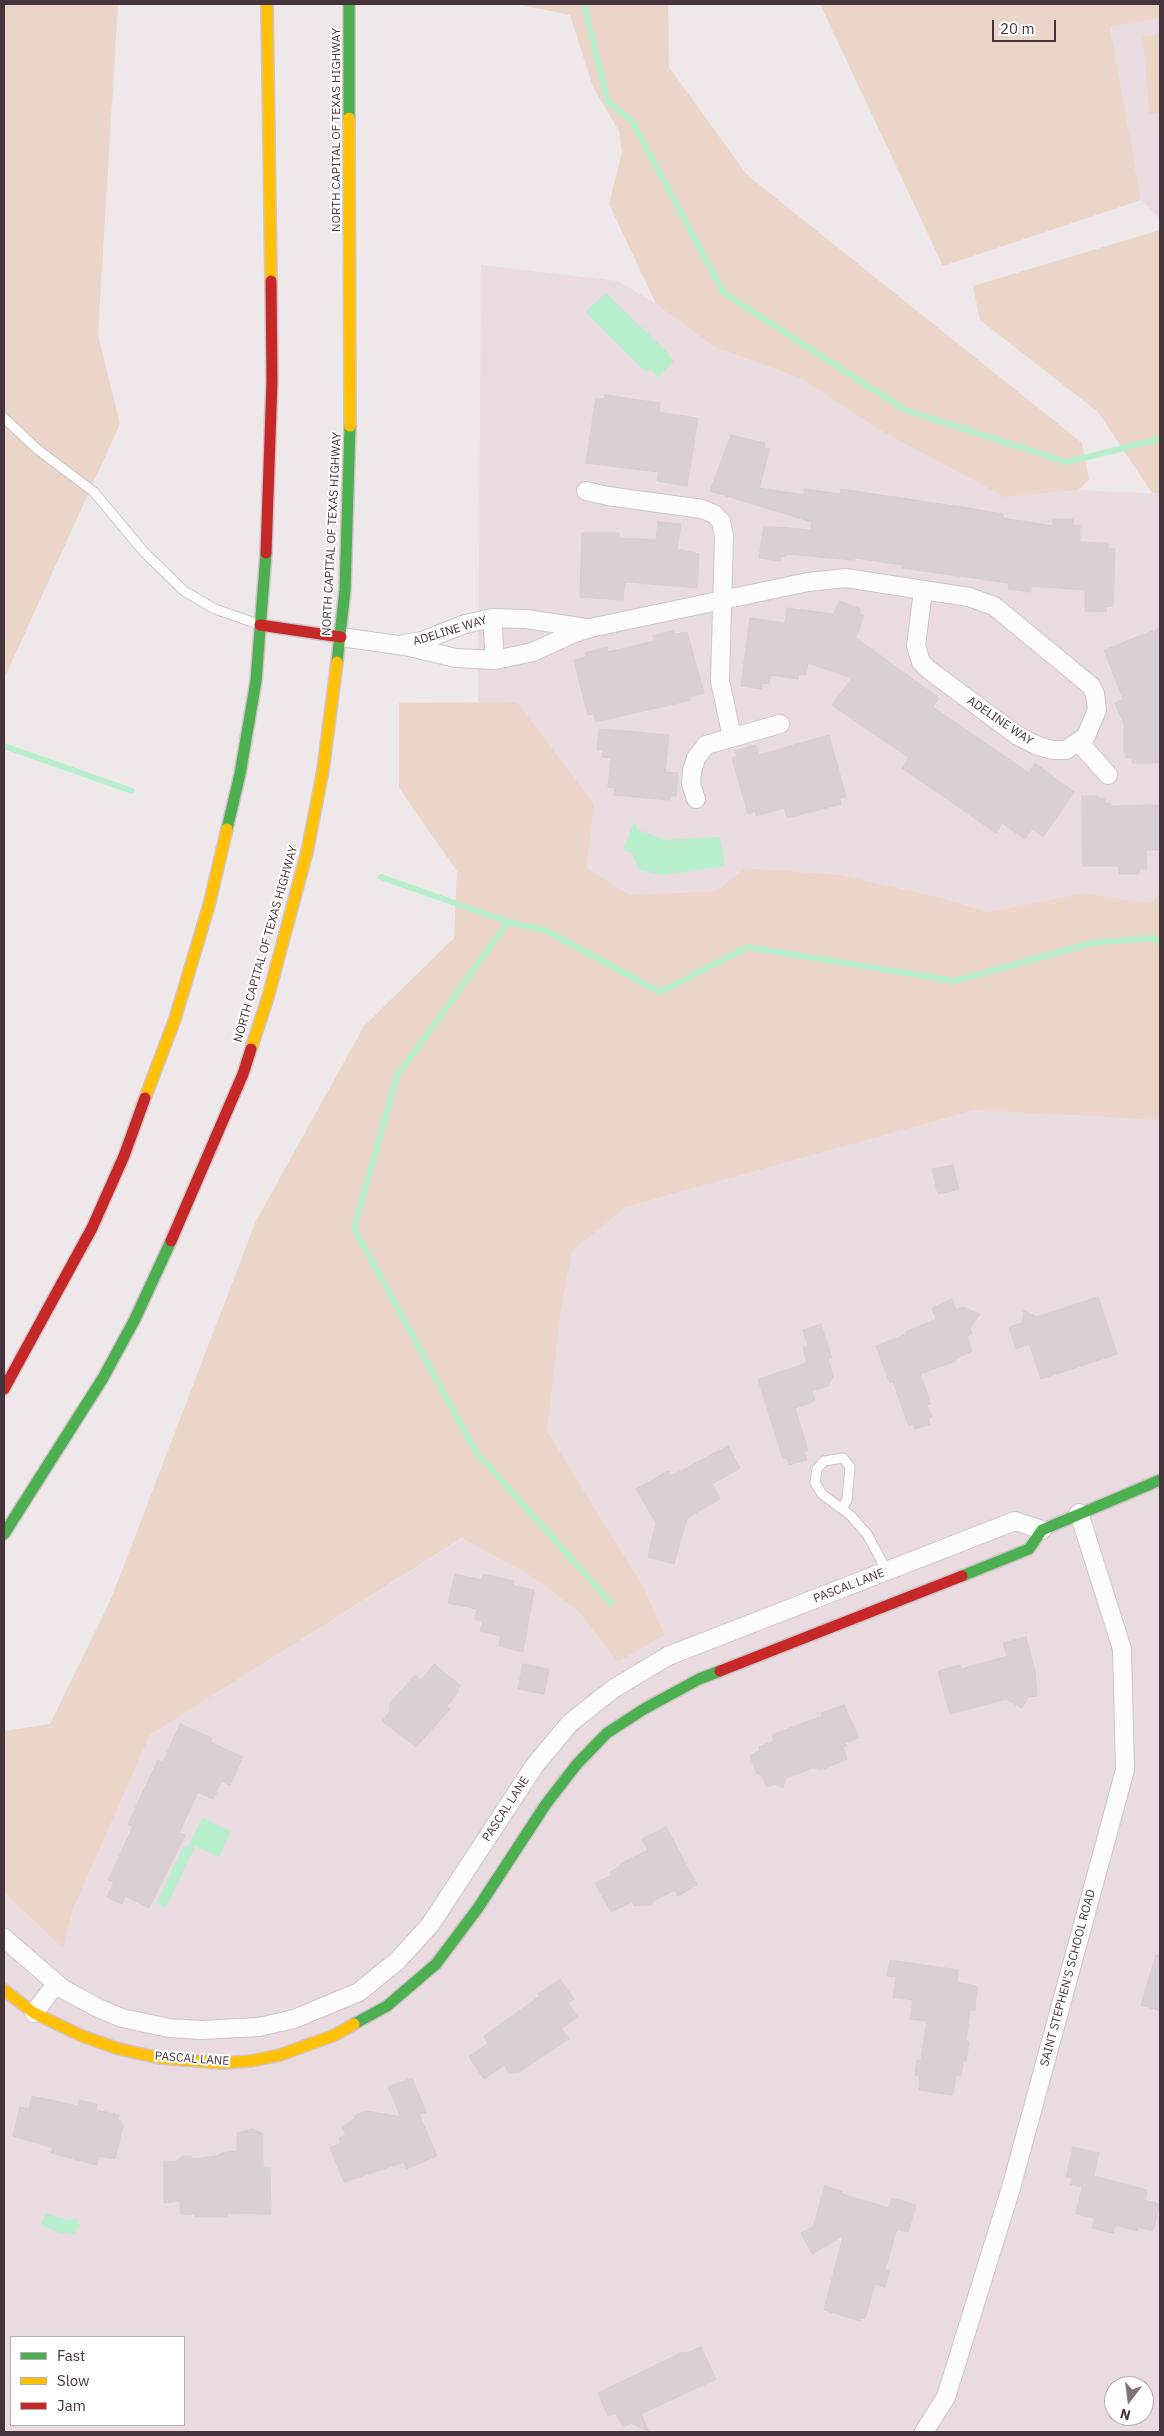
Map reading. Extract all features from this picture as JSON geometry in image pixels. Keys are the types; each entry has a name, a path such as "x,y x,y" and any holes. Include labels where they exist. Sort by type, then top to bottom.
{"main road":[{"path":"4,1388 92,1228 124,1156 175,1019 209,905 240,774 256,681 270,506 272,381 267,4"},
{"name":"NORTH CAPITAL OF TEXAS HIGHWAY","path":"4,1534 76,1424 135,1318 190,1202 243,1074 268,997 307,852 323,770 341,638 349,506 349,4"},
{"path":"260,625 341,638"},
{"name":"PASCAL LANE","path":"4,1990 34,2013 82,2036 138,2055 192,2062 251,2061 280,2056 335,2036 387,2006 436,1964 500,1874 546,1804 576,1764 607,1733 644,1709 699,1679 1028,1549 1042,1530 1160,1480"}],"street":[{"path":"586,491 608,496 702,509 721,521 724,536 720,681 732,737"},
{"name":"ADELINE WAY","path":"341,638 399,645 456,658 495,660 533,652 590,628 832,578 846,578 969,597 987,602 1086,681 1095,694 1097,710 1091,727 1079,742 1059,751 1038,746 1018,736 929,670 921,662 916,646 923,590"},
{"name":"ADELINE WAY","path":"399,645 422,641 465,624 492,618 526,619 590,628"},
{"path":"492,618 495,660"},
{"path":"696,799 690,778 696,758 706,745 780,724"},
{"path":"1079,742 1108,775"},
{"name":"SAINT STEPHEN'S SCHOOL ROAD","path":"924,2432 946,2397 1011,2188 1124,1770 1122,1649 1079,1513"},
{"name":"PASCAL LANE","path":"5,1943 75,1997 122,2018 169,2028 201,2030 259,2027 294,2019 359,1992 397,1961 430,1925 535,1765 570,1723 613,1689 668,1656 1016,1521 1042,1530"},
{"path":"477,1854 500,1874"},
{"path":"34,2013 56,1984"},
{"path":"323,2007 335,2036"}],"lane":[{"path":"4,418 38,449 94,492 144,552 178,586 215,609 260,625"},
{"path":"842,1508 847,1500 850,1467 843,1458 824,1461 817,1468 815,1483 822,1494 842,1508 867,1534 887,1571"}],"shaded area":[{"path":"4,4 118,4 98,334 120,424 4,679"},
{"path":"516,4 668,4 669,67 747,175 1082,443 1089,480 1078,490 1004,497 878,429 800,378 714,347 656,304 609,204 622,153 619,131 593,87 570,15"},
{"path":"820,4 1160,4 1160,18 1110,27 1141,200 943,266"},
{"path":"1160,18 1160,219 1141,200 1110,27"},
{"path":"1160,34 1160,113 1149,114 1143,36"},
{"path":"1160,230 1160,494 1152,493 1098,412 980,320 973,286"},
{"path":"481,265 618,281 656,304 714,347 800,378 878,429 1004,497 1078,490 1160,494 1160,893 1150,903 1084,893 988,912 942,898 841,875 745,868 716,891 630,895 587,868 594,804 517,702 478,702"},
{"path":"606,293 674,361 658,377 651,370 646,372 585,312"},
{"path":"517,702 594,804 587,868 630,895 716,891 745,868 841,875 942,898 988,912 1084,893 1150,903 1160,893 1160,1120 975,1110 626,1207 572,1251 561,1310 547,1431 643,1586 665,1635 618,1662 579,1612 531,1576 462,1538 150,1735 73,1910 63,1948 4,1892 4,1731 50,1724 111,1599 256,1221 364,1026 454,938 457,871 399,788 399,703"},
{"path":"634,823 637,826 636,829 665,840 720,837 725,866 664,875 639,870 632,853 623,850"},
{"path":"975,1110 1160,1120 1160,2432 4,2432 4,1892 63,1947 73,1911 150,1735 463,1538 531,1576 579,1612 618,1662 665,1635 643,1586 547,1431 561,1310 572,1250 626,1207"},
{"path":"202,1818 231,1831 219,1857 195,1846 166,1908 157,1903 183,1848 189,1845"},
{"path":"46,2213 67,2220 78,2219 80,2226 76,2228 76,2234 60,2233 41,2225"}],"building":[{"path":"605,395 660,403 659,412 698,418 687,486 657,481 659,472 586,463 596,398 604,399"},
{"path":"731,435 765,443 764,448 770,449 759,488 804,495 804,489 840,494 841,489 1003,514 1003,518 1053,526 1053,519 1073,519 1073,525 1080,525 1080,542 1108,543 1108,548 1115,549 1113,607 1107,606 1106,612 1085,611 1085,590 1031,586 1031,592 1008,589 1009,583 902,568 903,565 855,558 854,560 787,554 786,557 781,556 780,561 759,558 764,526 811,530 812,522 710,491"},
{"path":"658,522 681,524 677,549 699,554 697,588 625,582 623,600 580,597 582,533 619,533 619,538 656,540"},
{"path":"839,601 860,609 859,614 864,615 856,638 939,698 933,707 1029,773 1035,763 1074,792 1043,837 1032,829 1025,839 1002,823 996,833 902,768 909,758 832,705 852,678 808,663 806,675 799,674 798,679 770,675 769,684 762,683 761,689 741,686 750,618 785,623 787,608 834,614"},
{"path":"1160,628 1160,763 1132,763 1132,758 1126,758 1126,752 1124,752 1124,724 1115,703 1123,699 1104,650"},
{"path":"674,630 675,634 687,632 704,693 690,697 691,700 596,722 594,714 588,715 574,660 586,657 585,653 607,647 608,652 654,641 653,636"},
{"path":"599,729 669,735 665,772 678,773 676,796 671,796 670,800 614,795 615,788 608,787 611,758 602,757 603,750 597,749"},
{"path":"829,735 846,797 839,798 841,804 787,818 784,808 756,816 755,811 748,814 732,758 737,756 735,751 756,745 759,755"},
{"path":"1082,796 1104,798 1105,804 1110,803 1110,806 1160,805 1160,850 1146,850 1147,869 1139,869 1139,874 1119,874 1119,866 1083,866"},
{"path":"953,1165 959,1189 938,1194 932,1169"},
{"path":"1098,1297 1117,1354 1041,1379 1029,1344 1016,1349 1009,1327 1022,1323 1024,1310 1036,1317"},
{"path":"952,1299 956,1310 963,1307 980,1314 970,1328 972,1334 967,1336 972,1351 955,1359 956,1361 920,1374 931,1404 927,1405 932,1417 928,1418 930,1424 915,1429 913,1424 909,1426 893,1382 890,1383 876,1346 907,1334 906,1332 936,1319 932,1308"},
{"path":"821,1324 832,1358 828,1359 833,1376 828,1386 812,1391 815,1401 795,1408 808,1450 804,1452 807,1460 789,1465 787,1458 783,1459 758,1379 807,1363 803,1348 808,1346 803,1330"},
{"path":"728,1446 740,1468 712,1484 720,1499 687,1518 674,1564 648,1557 656,1523 636,1489 668,1471 671,1476"},
{"path":"455,1574 482,1580 483,1574 514,1581 513,1586 534,1590 523,1652 499,1646 501,1636 480,1631 483,1621 475,1619 477,1609 448,1603"},
{"path":"1026,1637 1035,1671 1037,1696 1028,1697 1022,1708 1006,1699 950,1714 938,1671 960,1665 961,1669 1007,1656 1003,1643"},
{"path":"434,1664 461,1686 447,1706 450,1709 416,1747 382,1721 390,1712 390,1703 415,1675 421,1680"},
{"path":"523,1664 549,1669 544,1694 518,1689"},
{"path":"844,1705 859,1738 845,1743 846,1746 843,1747 847,1759 821,1770 813,1768 786,1778 783,1788 775,1784 766,1787 762,1775 756,1773 750,1755 760,1751 759,1747 774,1741 772,1735 822,1716 821,1713"},
{"path":"180,1724 212,1738 210,1742 243,1757 230,1785 222,1781 213,1799 198,1792 179,1833 185,1835 149,1908 125,1896 122,1904 107,1897 114,1882 108,1880 133,1827 128,1824 158,1760 163,1762"},
{"path":"666,1827 697,1885 678,1896 675,1890 653,1901 651,1905 634,1906 632,1902 611,1912 595,1883 612,1875 610,1872 621,1866 620,1864 648,1850 642,1839"},
{"path":"1156,1955 1160,1956 1160,2011 1141,2005"},
{"path":"890,1960 958,1970 957,1982 977,1986 975,2010 970,2010 966,2041 969,2042 966,2061 964,2060 961,2076 956,2075 953,2095 919,2090 919,2076 915,2075 917,2060 921,2060 927,2021 910,2019 913,2000 893,1997 896,1977 887,1976"},
{"path":"560,1979 574,1999 568,2003 578,2017 561,2028 569,2039 518,2073 509,2073 504,2065 484,2079 469,2057 488,2043 484,2036 540,1996 538,1994"},
{"path":"412,2078 426,2112 419,2114 437,2156 406,2169 404,2162 344,2182 330,2148 341,2143 339,2138 346,2135 342,2127 354,2119 356,2115 367,2111 401,2117 388,2087"},
{"path":"32,2096 78,2106 79,2100 97,2104 96,2110 119,2115 118,2120 122,2121 121,2126 123,2126 115,2159 99,2156 97,2165 51,2153 53,2148 13,2136 20,2107 29,2109"},
{"path":"253,2129 263,2134 263,2168 270,2168 271,2214 227,2213 228,2217 195,2217 194,2214 181,2215 180,2201 164,2203 164,2161 176,2161 183,2156 191,2156 193,2159 237,2151 237,2133"},
{"path":"1073,2147 1099,2153 1094,2176 1147,2190 1145,2200 1160,2204 1153,2231 1138,2227 1137,2231 1115,2225 1113,2233 1092,2228 1095,2218 1076,2214 1082,2187 1070,2184 1072,2178 1066,2177"},
{"path":"825,2186 842,2191 842,2194 889,2208 892,2198 916,2205 908,2232 897,2229 885,2270 889,2271 885,2287 875,2284 865,2319 860,2318 860,2321 824,2310 843,2236 812,2254 801,2233 813,2227"},
{"path":"701,2347 716,2379 641,2414 649,2432 631,2423 623,2427 616,2413 608,2416 598,2393 683,2352 687,2353"}],"waterway":[{"path":"584,4 608,102 632,121 724,293 905,410 1067,462 1160,439"},
{"path":"4,746 132,791"},
{"path":"381,877 508,922 545,930 660,992 748,947 955,981 1092,943 1154,938 1160,944"},
{"path":"508,922 397,1076 354,1228 476,1452 611,1603"}],"traffic: fast":[{"path":"349,4 349,118"},
{"path":"337,662 345,590 350,426"},
{"path":"227,829 240,774 256,681 266,553"},
{"path":"4,1534 103,1378 135,1319 171,1241"},
{"path":"962,1576 1029,1549 1042,1530 1160,1480"},
{"path":"354,2024 387,2006 436,1964 478,1908 546,1804 577,1764 607,1733 644,1709 699,1679 720,1671"}],"traffic: slow":[{"path":"267,4 271,281"},
{"path":"349,118 350,426"},
{"path":"251,1049 268,997 307,852 323,770 337,662"},
{"path":"145,1098 175,1019 209,905 227,829"},
{"path":"4,1990 34,2013 82,2036 119,2049 160,2058 221,2063 251,2061 280,2055 335,2035 354,2024"}],"traffic: jam":[{"path":"266,553 272,381 271,281"},
{"path":"260,625 341,637"},
{"path":"171,1241 243,1074 251,1049"},
{"path":"4,1389 92,1228 124,1156 145,1098"},
{"path":"720,1671 962,1576"}]}
